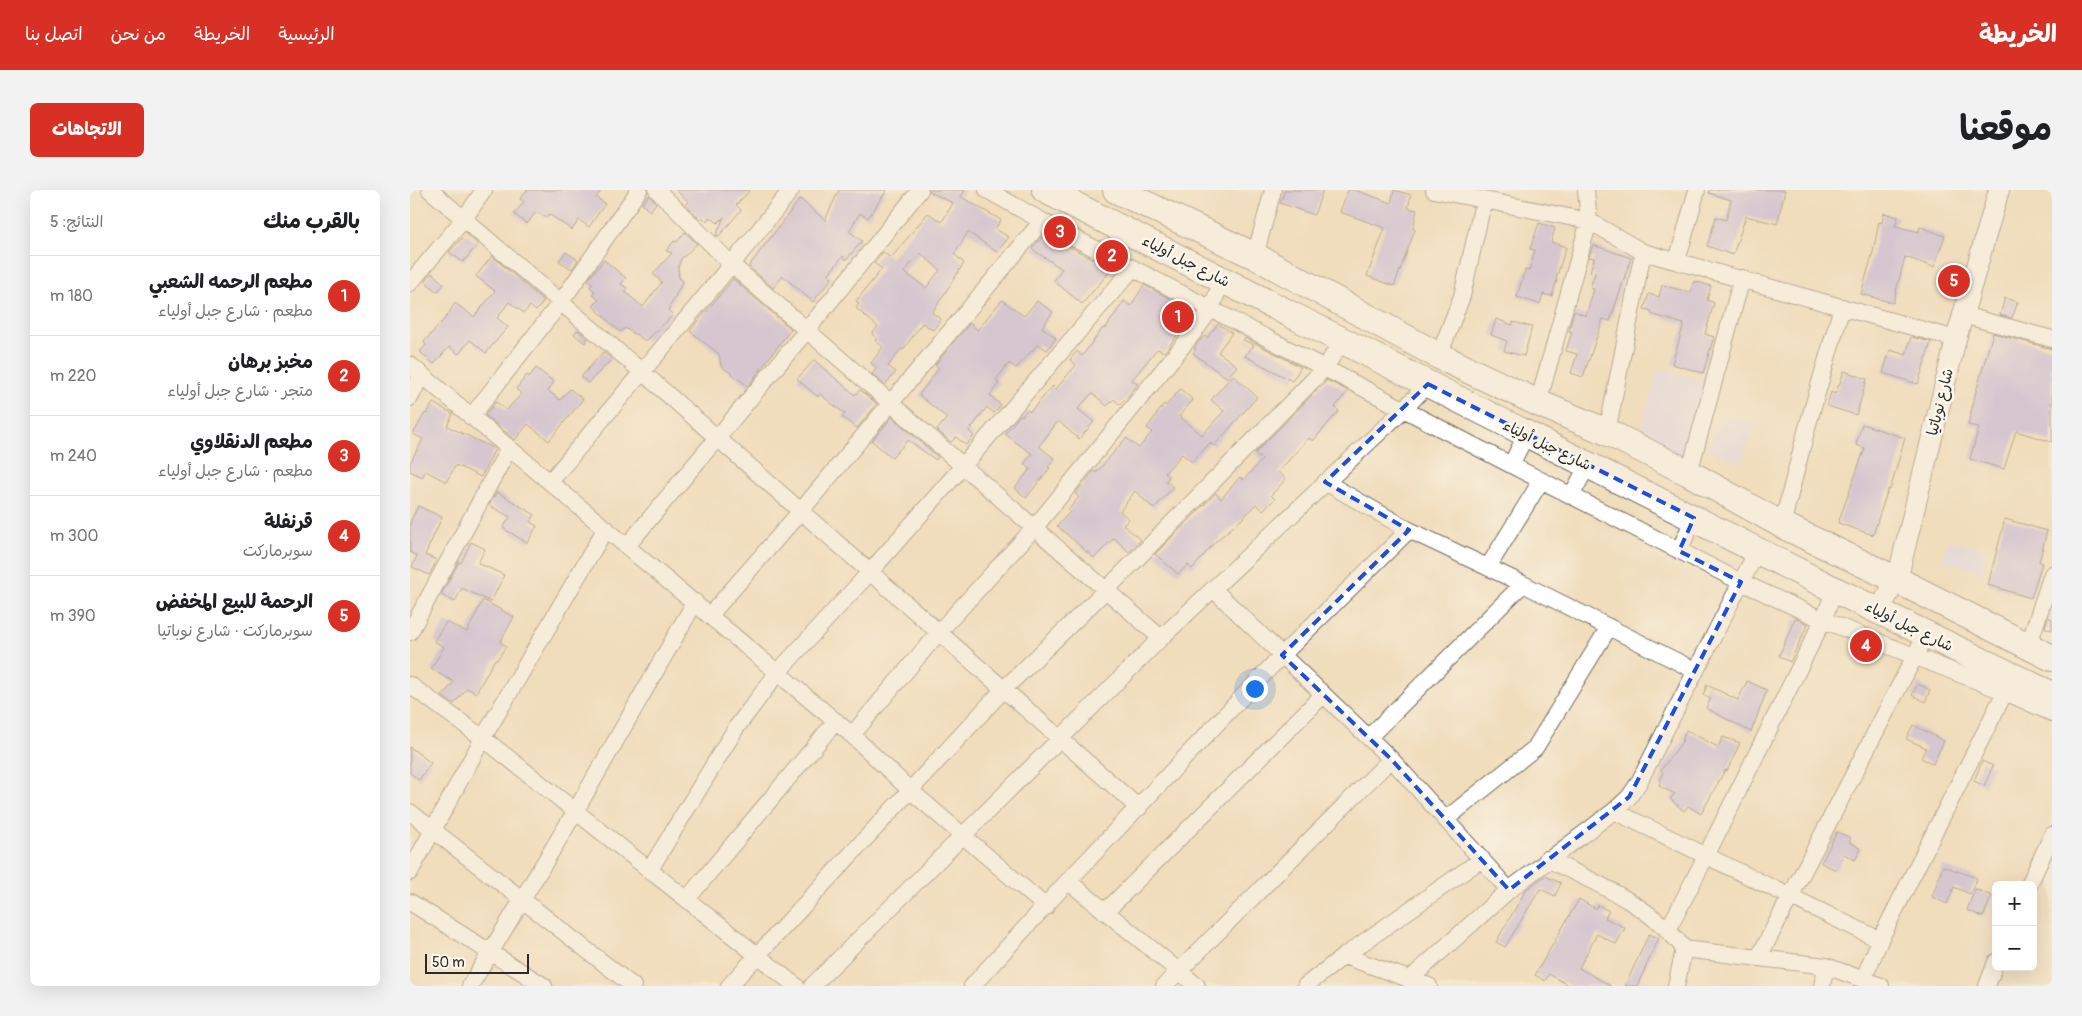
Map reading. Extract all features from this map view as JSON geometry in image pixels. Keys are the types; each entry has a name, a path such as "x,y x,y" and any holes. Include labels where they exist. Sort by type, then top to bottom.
{"main road":[{"name":"شارع جبل أولياء","path":"1045,190 1526,435 1878,611 1920,646 2009,684 2052,695"},
{"path":"1116,190 1255,256 1439,356 1538,403 1607,432 1689,473 1782,525 1898,580 2052,658"}],"street":[{"path":"430,190 641,371 1139,808"},
{"path":"410,283 464,219 484,190"},
{"path":"471,417 561,302 639,190"},
{"path":"657,190 732,265 1161,638"},
{"path":"550,482 641,371 732,265 791,190"},
{"path":"627,546 807,330 920,190"},
{"path":"987,190 1042,222 1403,410 1742,582 1823,620 1920,646 1759,957"},
{"path":"1255,256 1273,190"},
{"path":"1434,190 1589,221 1643,252 1956,339"},
{"path":"1538,403 1589,221 1586,190"},
{"path":"1677,261 1697,190"},
{"name":"شارع نوباتيا","path":"1878,611 1898,580 1956,339 1999,190"},
{"path":"1439,356 1462,296 1484,199"},
{"path":"1092,247 1105,220"},
{"path":"710,616 800,512 1042,222"},
{"path":"1607,432 1643,252"},
{"path":"649,871 736,728 778,672 870,572 1133,268"},
{"path":"1689,473 1742,278"},
{"path":"852,735 938,633 1035,527 1194,332 1210,309 1222,280"},
{"path":"1782,525 1808,424 1842,307"},
{"path":"1963,315 2052,339"},
{"path":"729,986 1003,690 1106,590 1325,368 1342,341"},
{"path":"410,398 416,371 836,721 910,791 1046,907"},
{"path":"812,986 1161,638 1403,410 1428,384"},
{"path":"1511,465 1526,435"},
{"path":"410,632 509,448"},
{"path":"1571,496 1588,465"},
{"path":"1488,567 1541,481"},
{"path":"1325,482 1409,530 1523,584 1696,671"},
{"path":"1679,551 1694,518"},
{"path":"410,872 483,738 606,528"},
{"path":"972,986 1068,881 1282,655 1409,530"},
{"path":"1409,980 1509,890 1629,797 1638,784 1757,551"},
{"path":"2028,647 2052,574"},
{"path":"1369,737 1523,584"},
{"path":"1213,589 1391,758 1509,890"},
{"path":"1668,930 1823,620 1835,590"},
{"path":"470,986 575,812 695,602"},
{"path":"1446,819 1536,748 1609,627"},
{"path":"1863,980 1880,940 2009,684 2052,713"},
{"path":"410,685 483,738 796,986"},
{"path":"1105,912 1324,695"},
{"path":"687,899 836,721"},
{"path":"1164,986 1391,758"},
{"path":"1614,810 1880,940"},
{"path":"410,812 632,986"},
{"path":"2031,881 2052,835"},
{"path":"1305,986 1344,956 1482,859"},
{"path":"1547,860 1598,884 1633,905 1668,930 1684,949 1826,966 1881,986"},
{"path":"1068,881 1196,986"},
{"path":"410,902 544,986"},
{"path":"1676,986 1684,949"},
{"path":"1344,956 1429,986"},
{"path":"1822,986 1826,966"},
{"path":"1987,986 1993,971"}],"highlighted area":[{"path":"1428,384 1694,518 1679,551 1741,582 1629,797 1509,890 1391,759 1282,655 1409,530 1325,482"}],"shaded area":[{"path":"1659,368 1707,383 1681,465 1637,442"},
{"path":"1720,413 1755,424 1742,463 1709,450"},
{"path":"1948,541 1986,549 1983,573 1942,560"}],"building":[{"path":"527,190 602,190 596,197 605,204 589,227 579,220 572,230 549,214 547,218 536,212 527,224 514,214 524,202 520,199"},
{"path":"676,190 750,190 736,205 741,210 719,236 716,235 724,217 718,223 710,217 706,221 702,217 700,219 686,205 689,202"},
{"path":"839,190 887,190 868,218 860,213 849,231 862,241 846,260 843,256 828,275 832,278 813,302 783,276 773,288 749,266 800,199 825,220"},
{"path":"930,190 965,190 961,197 1001,220 995,229 1009,237 997,252 968,232 954,254 964,263 932,313 941,319 933,330 922,323 903,350 901,349 888,366 896,372 885,385 872,374 877,368 871,363 883,347 875,340 877,338 872,334 878,327 856,308 859,304 856,301 882,269 874,263 883,252 891,258 928,213 942,222 953,203 930,192","holes":["920,253 940,270 926,288 904,272"]},
{"path":"1285,190 1323,190 1314,215 1280,203"},
{"path":"1348,190 1355,190 1391,203 1394,190 1411,195 1408,208 1417,210 1413,229 1415,230 1394,286 1367,276 1385,228 1340,212"},
{"path":"1709,190 1785,190 1777,224 1746,216 1733,255 1707,246 1716,217 1726,220 1731,200 1709,193"},
{"path":"649,195 656,203 650,211 642,204"},
{"path":"1884,213 1898,217 1895,226 1919,232 1920,227 1945,236 1934,267 1905,257 1893,303 1861,294 1879,222 1882,223"},
{"path":"1539,223 1555,228 1551,242 1566,247 1552,296 1543,294 1540,304 1517,297 1525,270 1529,271 1535,250 1530,249"},
{"path":"685,232 697,244 681,259 678,267 679,278 683,281 668,310 673,315 646,341 625,328 620,332 593,306 599,300 592,294 595,291 590,287 593,283 588,280 604,260 626,278 621,284 628,289 625,292 643,307 662,282 653,274 672,253 666,251"},
{"path":"466,234 478,244 463,262 449,252"},
{"path":"1045,234 1112,269 1082,304 1054,281 1062,269 1032,249"},
{"path":"1593,245 1631,258 1610,321 1603,319 1583,377 1571,373 1577,354 1566,351 1572,332 1569,331 1574,311 1586,316 1594,289 1590,288 1595,273 1590,272 1594,258 1589,257"},
{"path":"566,252 578,260 572,269 559,261"},
{"path":"492,256 544,301 536,311 530,306 524,313 509,302 497,318 508,327 486,353 470,340 459,354 449,347 434,364 420,352 426,345 424,342 447,316 455,303 474,317 495,291 476,276"},
{"path":"432,273 444,284 437,292 425,281"},
{"path":"733,279 791,329 748,386 721,366 719,354 690,331"},
{"path":"1694,281 1711,286 1707,300 1714,303 1705,334 1714,337 1703,373 1672,364 1684,324 1651,314 1652,311 1644,309 1649,294 1659,297 1662,285 1691,293"},
{"path":"1144,285 1196,312 1194,315 1185,310 1172,331 1178,334 1165,352 1157,349 1132,380 1138,384 1120,405 1114,399 1107,406 1092,393 1078,409 1094,422 1079,439 1058,421 1039,446 1055,459 1026,498 1015,488 1030,469 1024,464 1032,454 1005,434 1020,415 1022,416 1027,410 1030,412 1053,386 1056,389 1076,365 1070,360 1077,351 1082,356 1103,328 1105,329 1124,301 1131,306"},
{"path":"2005,298 2018,302 2012,318 2000,315"},
{"path":"1002,300 1024,316 1037,301 1053,312 1042,327 1056,338 1047,350 1038,344 1016,368 1009,363 996,380 999,383 990,395 1001,405 994,413 987,407 969,431 974,436 966,445 956,437 951,442 937,430 947,418 919,395 939,368 935,365 970,323 977,330"},
{"path":"1496,319 1512,325 1513,322 1532,327 1524,356 1504,351 1507,341 1491,335"},
{"path":"1218,324 1232,333 1218,352 1237,366 1227,378 1193,353 1196,349 1194,348 1204,336 1207,338"},
{"path":"578,330 588,339 585,343 574,334"},
{"path":"1993,333 2052,349 2052,442 2016,431 2004,469 1970,459 1979,427 1968,425"},
{"path":"1911,337 1931,342 1918,384 1883,373 1890,350 1906,355"},
{"path":"1245,338 1301,367 1292,381 1245,356 1254,345 1243,340"},
{"path":"603,352 612,359 588,383 581,377"},
{"path":"814,360 855,395 860,390 877,404 857,428 842,417 845,414 820,394 818,397 797,379"},
{"path":"536,368 554,382 548,391 560,400 570,389 583,399 549,441 528,424 515,440 485,415 496,402 507,410 521,394 516,389 527,375 529,377"},
{"path":"1844,371 1867,379 1856,415 1827,406 1831,392 1835,394"},
{"path":"1233,375 1257,397 1214,446 1210,443 1192,462 1182,454 1165,473 1169,477 1166,481 1173,487 1154,509 1135,491 1120,511 1129,519 1123,525 1141,540 1129,552 1114,538 1094,558 1057,526 1070,512 1068,510 1079,497 1075,494 1094,471 1096,473 1126,438 1139,448 1152,432 1147,428 1164,404 1166,406 1180,389 1193,400 1179,416 1202,435 1224,411 1211,400"},
{"path":"1327,380 1348,391 1335,407 1339,411 1313,441 1309,438 1278,472 1286,479 1271,495 1275,499 1263,510 1256,504 1241,520 1216,541 1192,569 1188,565 1178,574 1155,554 1216,493 1221,499 1240,477 1243,480 1262,460 1255,453"},
{"path":"433,403 453,414 447,426 495,449 481,477 456,465 446,482 426,471 422,477 410,471 410,463 423,439 413,434"},
{"path":"892,417 938,457 936,460 908,440 892,458 872,441"},
{"path":"1862,424 1905,438 1890,490 1888,489 1873,535 1838,523 1865,448 1856,445"},
{"path":"497,492 535,515 530,522 537,526 527,543 503,528 510,517 489,505"},
{"path":"418,506 442,517 425,555 437,560 429,575 412,567 417,556 410,552 410,523"},
{"path":"2005,519 2047,531 2039,562 2042,563 2031,598 1988,585"},
{"path":"471,542 485,549 478,563 504,575 491,602 462,588 455,602 441,595 459,562 461,563"},
{"path":"483,600 514,617 500,642 506,646 497,660 495,659 476,693 467,688 454,704 442,696 454,682 431,669 444,647 434,641 446,622 467,632"},
{"path":"2048,617 2052,619 2052,630 2045,628"},
{"path":"1795,618 1808,624 1790,662 1779,656"},
{"path":"1747,681 1767,690 1751,732 1706,708 1711,699 1703,695 1707,685 1738,700"},
{"path":"1918,684 1930,690 1925,702 1912,695"},
{"path":"1913,725 1944,741 1933,764 1921,758 1926,748 1906,739"},
{"path":"1686,730 1718,747 1723,737 1740,743 1727,771 1725,770 1701,814 1688,806 1684,811 1670,799 1675,794 1659,786 1663,772 1661,770 1682,742"},
{"path":"410,747 431,763 419,780 410,773"},
{"path":"1982,761 1993,766 1984,786 1974,781"},
{"path":"1837,832 1851,838 1849,842 1861,849 1855,860 1844,854 1836,870 1821,863"},
{"path":"1943,866 1977,878 1970,894 1954,887 1947,904 1932,897"},
{"path":"1545,876 1561,883 1555,896 1540,889 1505,947 1496,942 1526,890"},
{"path":"1975,889 1992,896 1983,917 1967,910"},
{"path":"1579,899 1596,909 1598,905 1609,911 1605,918 1625,928 1616,944 1597,934 1579,968 1611,986 1570,986 1549,974 1545,981 1535,975"},
{"path":"1649,934 1659,938 1637,986 1625,986"}],"place":[{"name":"مطعم الدنقلاوي","path":"1060,232"},
{"name":"مخبز برهان","path":"1112,256"},
{"name":"الرحمة للبيع المخفض","path":"1954,281"},
{"name":"مطعم الرحمه الشعبي","path":"1178,317"},
{"name":"قرنفلة","path":"1866,646"}]}
